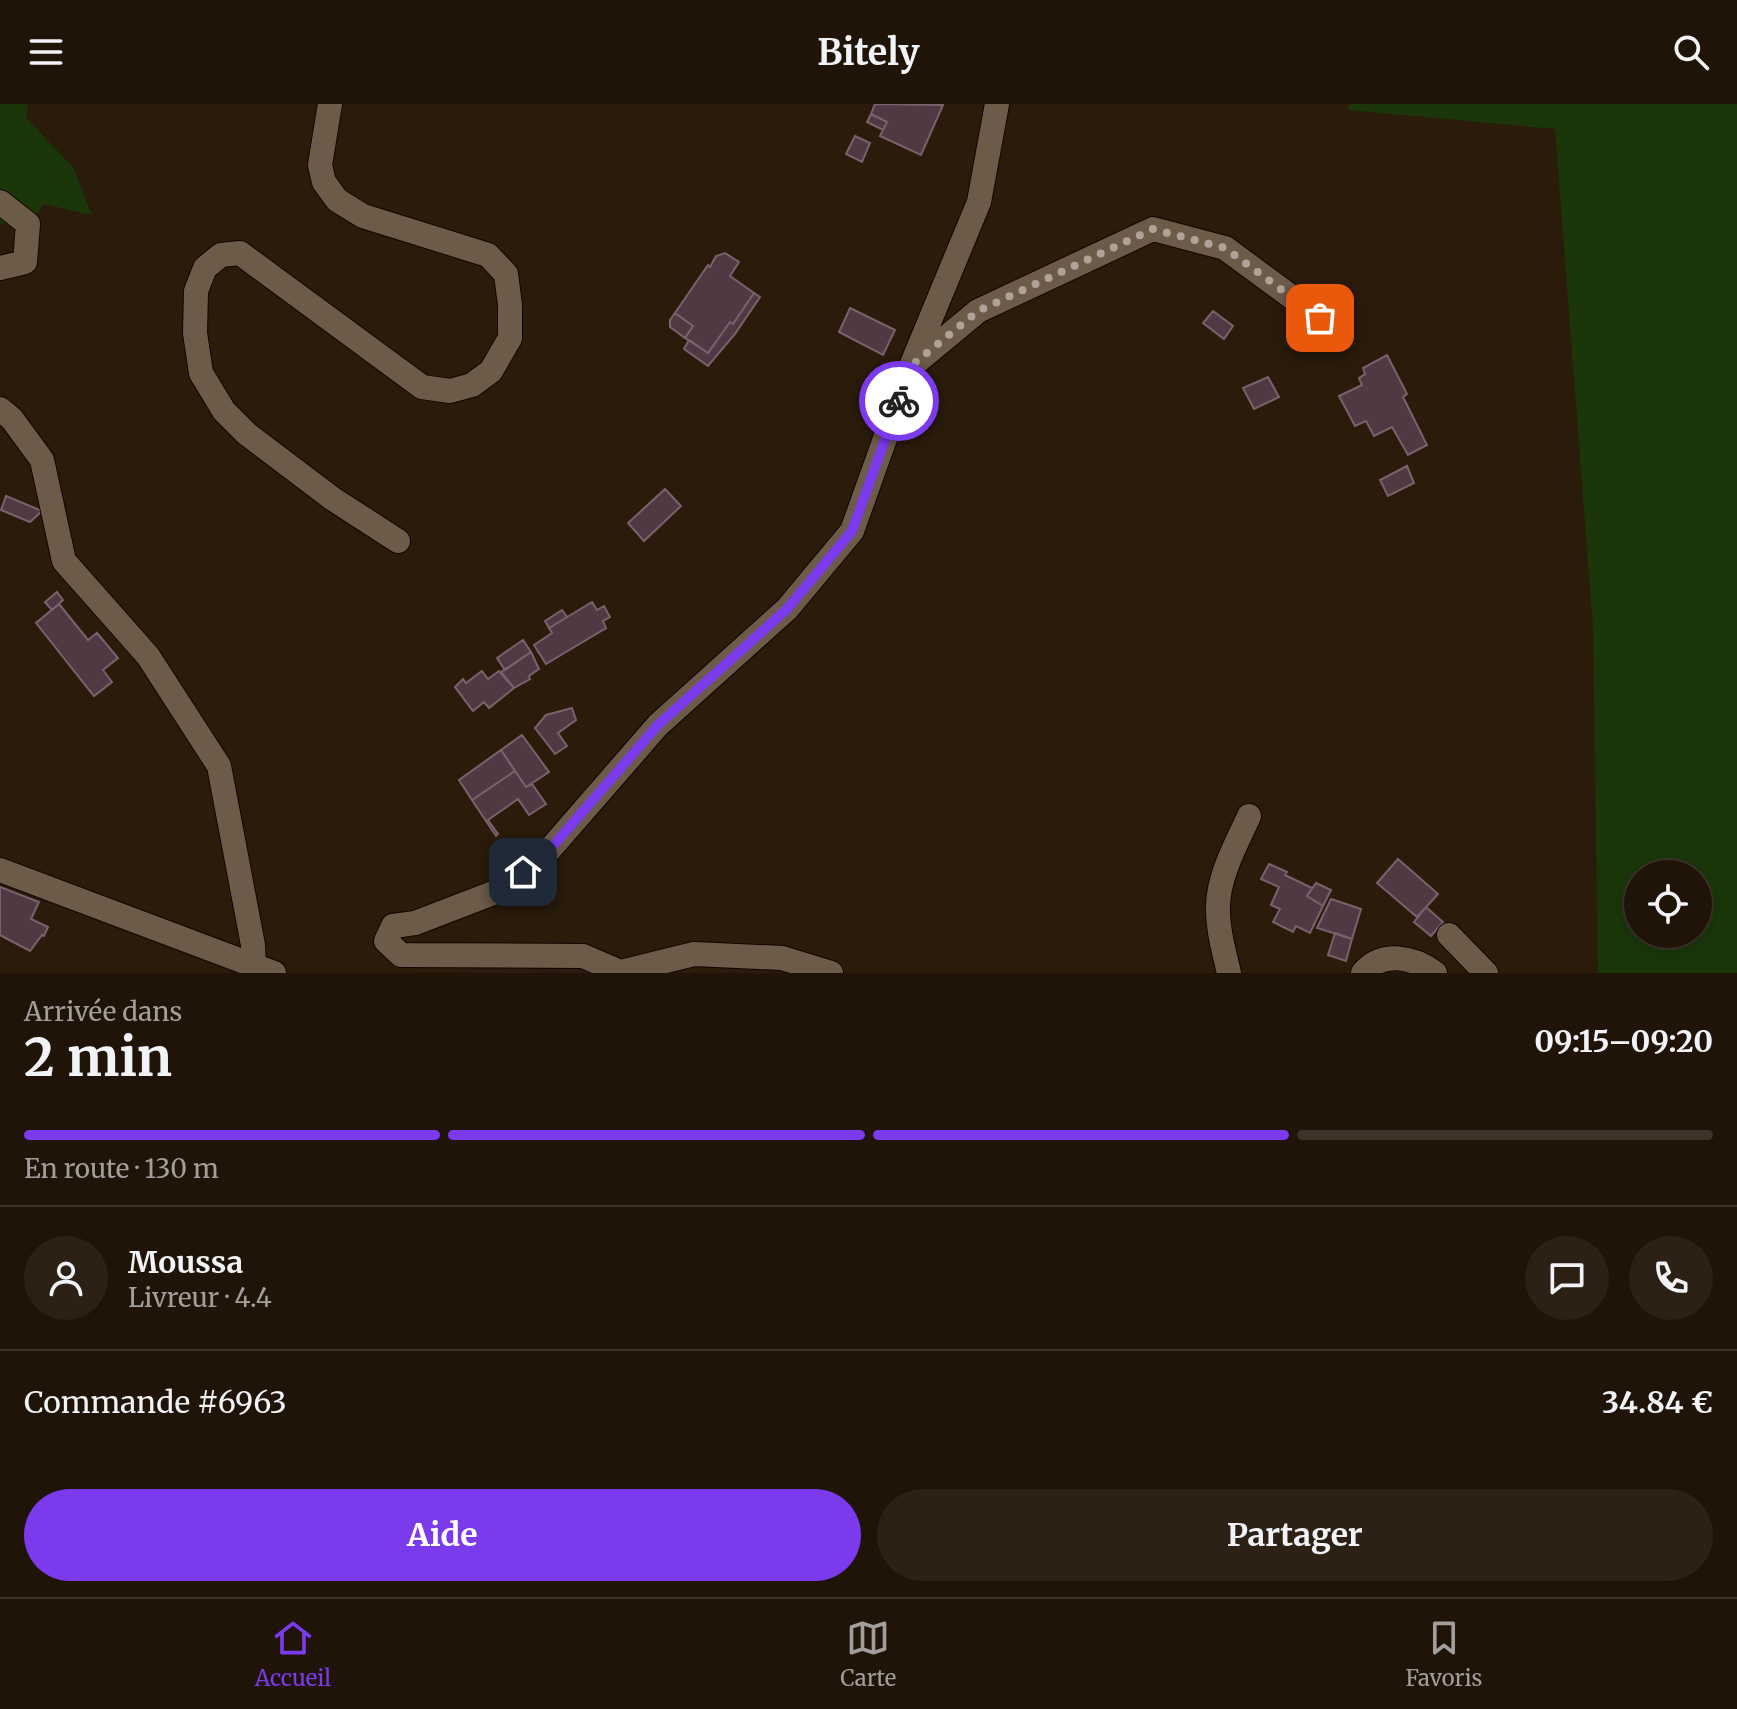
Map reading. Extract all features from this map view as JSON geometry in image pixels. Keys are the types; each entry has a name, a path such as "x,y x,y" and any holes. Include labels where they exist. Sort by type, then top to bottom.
{"street":[{"path":"330,104 320,165 324,182 337,200 363,216 488,255 506,274 510,338 491,371 472,385 450,391 422,387 240,253 221,255 205,268 196,291 195,333 201,373 224,411 247,434 333,499 398,541"},
{"path":"831,973 782,958 694,954 617,972 583,956 401,955 386,941 393,926 415,923 501,890 545,855 658,725 787,609 852,531 911,366 979,202 997,104"},
{"path":"0,202 28,224 25,262 0,268"},
{"path":"911,366 978,311 1153,229 1225,248 1320,318"},
{"path":"0,409 12,419 42,460 64,561 148,656 219,766 253,945 264,969"},
{"path":"1229,973 1219,932 1218,903 1226,870 1249,816"},
{"path":"0,870 264,969"},
{"path":"1449,935 1486,973"},
{"path":"1363,973 1383,959 1402,958 1422,963 1435,973"}],"green space":[{"path":"0,104 28,104 26,118 73,167 92,215 43,204 36,216 0,222"},
{"path":"1349,104 1737,104 1737,973 1598,973 1593,628 1555,129 1349,110"}],"building":[{"path":"875,104 943,105 921,155 880,136 887,122 871,114"},
{"path":"871,114 887,122 883,130 867,122"},
{"path":"855,136 870,143 862,162 846,154"},
{"path":"725,253 739,262 730,276 754,293 708,353 685,338 693,326 675,313 708,265 710,267 716,256"},
{"path":"754,293 760,297 708,366 684,349 689,340 708,353"},
{"path":"850,308 895,330 883,355 839,332"},
{"path":"1213,311 1233,326 1224,339 1203,323"},
{"path":"675,313 693,326 685,338 670,327"},
{"path":"1387,355 1407,394 1403,397 1427,445 1408,455 1392,427 1374,436 1366,421 1355,426 1339,396 1362,385 1359,378 1365,374 1363,368"},
{"path":"1268,377 1279,397 1254,409 1243,388"},
{"path":"1407,466 1414,483 1388,496 1380,480"},
{"path":"665,489 681,506 644,541 628,523"},
{"path":"6,496 42,511 30,522 1,510"},
{"path":"57,592 63,600 52,610 45,602"},
{"path":"592,602 597,610 604,606 610,617 603,621 606,628 546,664 534,645 552,633 549,628"},
{"path":"59,604 88,640 97,633 118,658 103,670 112,682 94,696 36,623"},
{"path":"562,610 567,617 549,628 545,621"},
{"path":"523,640 531,652 505,670 497,658"},
{"path":"531,652 539,669 529,676 530,679 514,688 501,672"},
{"path":"482,671 488,679 499,671 514,688 489,708 484,702 473,711 455,687 463,679 466,683"},
{"path":"572,708 576,720 558,733 567,746 555,754 535,728 546,715"},
{"path":"522,735 549,772 526,787 501,750"},
{"path":"501,750 515,771 472,800 459,780"},
{"path":"515,771 526,787 532,784 546,804 529,815 518,799 488,820 498,834 496,836 472,800"},
{"path":"1398,859 1438,894 1417,917 1377,883"},
{"path":"1269,864 1312,888 1307,896 1323,906 1310,933 1296,926 1293,932 1273,922 1280,909 1271,905 1279,887 1261,879"},
{"path":"1316,883 1331,890 1323,906 1307,896"},
{"path":"0,887 39,902 31,919 48,927 30,951 0,935"},
{"path":"1331,899 1361,909 1352,939 1317,928"},
{"path":"1426,907 1443,922 1431,936 1414,922"},
{"path":"1335,933 1352,939 1346,961 1328,955"}],"way so far":[{"path":"899,401 911,366 978,311 1153,229 1225,248 1320,318"}],"route":[{"path":"523,872 545,855 658,725 787,609 852,531 899,401"}]}
